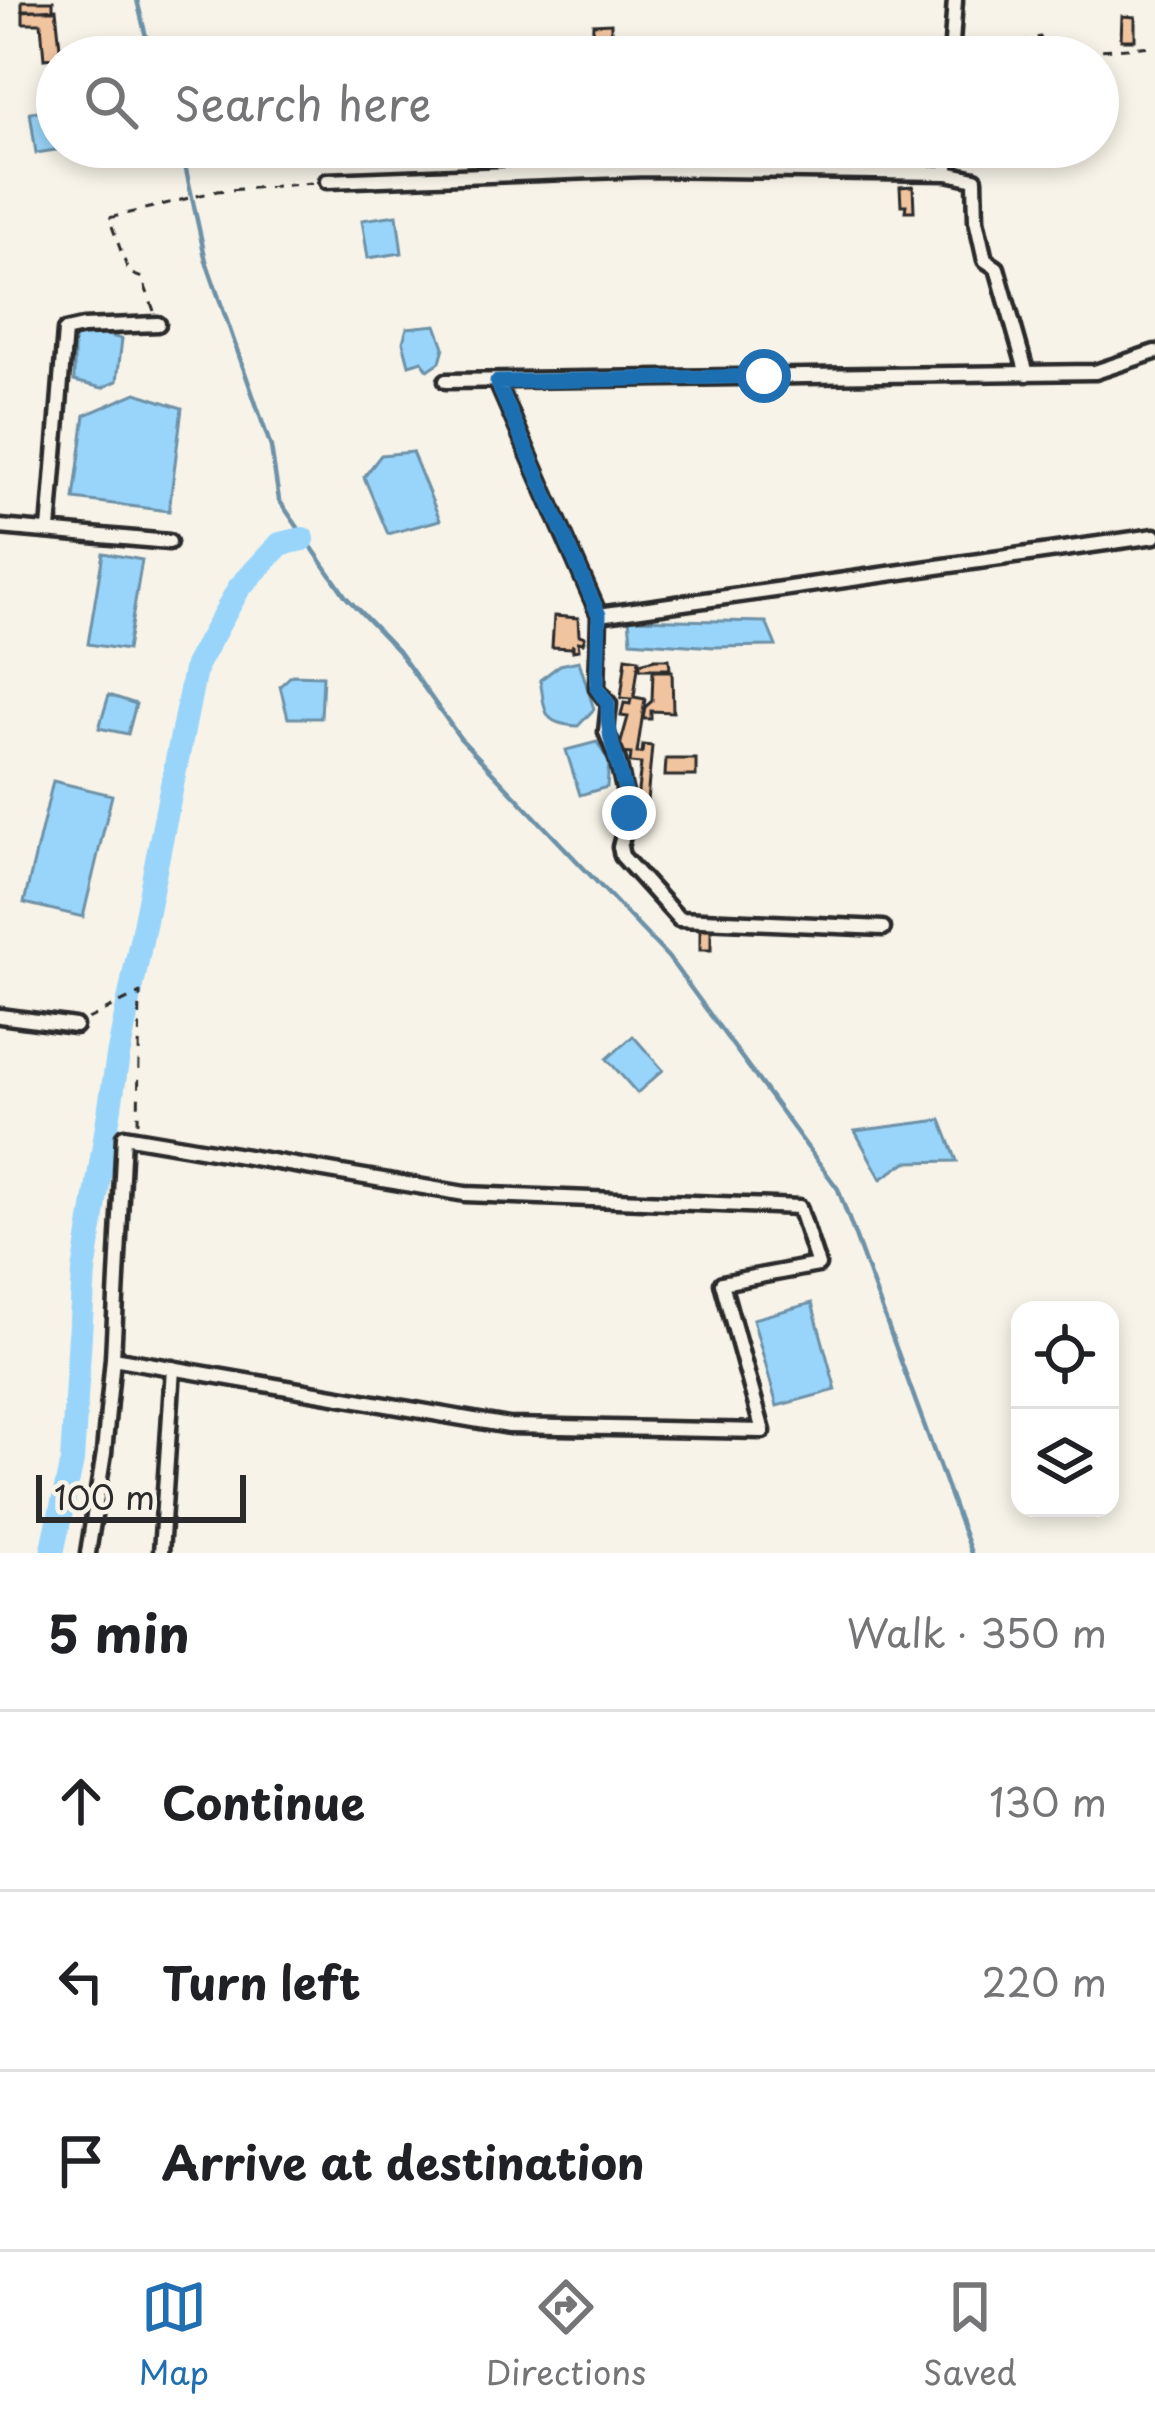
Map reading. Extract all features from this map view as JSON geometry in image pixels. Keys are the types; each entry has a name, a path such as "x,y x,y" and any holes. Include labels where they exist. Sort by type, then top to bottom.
{"street":[{"path":"952,36 955,0"},
{"path":"947,168 947,173"},
{"path":"327,182 646,169 947,173 974,179 979,241 985,260 997,268 1027,374"},
{"path":"49,530 65,332 158,324"},
{"path":"446,381 1095,372 1155,352"},
{"path":"497,382 599,615 597,688 608,704 607,732 629,813 622,856 679,919 883,928"},
{"path":"0,527 170,542"},
{"path":"599,615 1155,536"},
{"path":"0,1016 75,1026"},
{"path":"88,1553 113,1358 124,1136 465,1194 799,1207 818,1265 722,1283 763,1432 509,1426 113,1358"},
{"path":"161,1553 173,1369"}],"path":[{"path":"1119,49 1155,46"},
{"path":"158,324 142,278 129,273 110,218 218,190 327,182"},
{"path":"75,1026 140,993 138,1138"}],"water":[{"path":"36,111 36,153 30,112"},
{"path":"397,215 402,253 368,258 362,220"},
{"path":"436,325 444,347 440,362 428,370 422,361 409,365 403,342 407,328"},
{"path":"99,333 122,339 117,381 102,388 74,381 74,335"},
{"path":"136,393 182,408 169,511 74,499 85,415"},
{"path":"412,452 440,520 388,534 364,477 381,455"},
{"path":"103,553 142,560 127,650 88,644"},
{"path":"629,619 766,622 776,646 631,641"},
{"path":"579,661 594,709 578,726 551,719 540,680 560,665"},
{"path":"292,675 323,676 321,718 288,718 280,686"},
{"path":"109,695 136,704 128,734 99,728"},
{"path":"597,742 609,762 607,787 580,795 566,750"},
{"path":"53,781 112,795 83,917 24,903"},
{"path":"633,1036 663,1070 637,1093 607,1059"},
{"path":"941,1120 957,1161 906,1162 881,1179 855,1131"},
{"path":"812,1303 836,1390 777,1406 753,1319"}],"building":[{"path":"22,1 53,1 53,10 22,10"},
{"path":"56,9 59,36 42,36 41,23 23,23 23,11"},
{"path":"1122,16 1135,17 1135,40 1121,40"},
{"path":"611,23 611,36 592,36 593,24"},
{"path":"913,186 914,211 905,211 900,187"},
{"path":"554,616 578,618 579,635 585,637 583,643 578,642 579,650 573,651 573,644 572,648 552,647"},
{"path":"626,657 639,659 634,697 645,699 637,753 642,753 643,745 652,746 647,801 637,800 641,764 630,763 631,754 618,753 628,717 621,716 624,703 630,704 631,699 621,698"},
{"path":"669,659 670,669 640,669 640,663"},
{"path":"653,671 672,671 673,712 651,711 651,719 643,719 652,701"},
{"path":"666,759 696,759 696,776 665,776"},
{"path":"700,921 711,921 711,950 700,950"}],"waterway":[{"path":"137,0 146,36"},
{"path":"186,168 206,261 271,447 279,500 346,597 398,651 460,738 668,957 838,1189 971,1553"},
{"path":"52,1553 72,1461 84,1272 118,1056 196,665 239,588 280,544 303,539"}],"route":[{"path":"629,813 607,732 608,704 597,688 599,615 497,382 764,376"}]}
